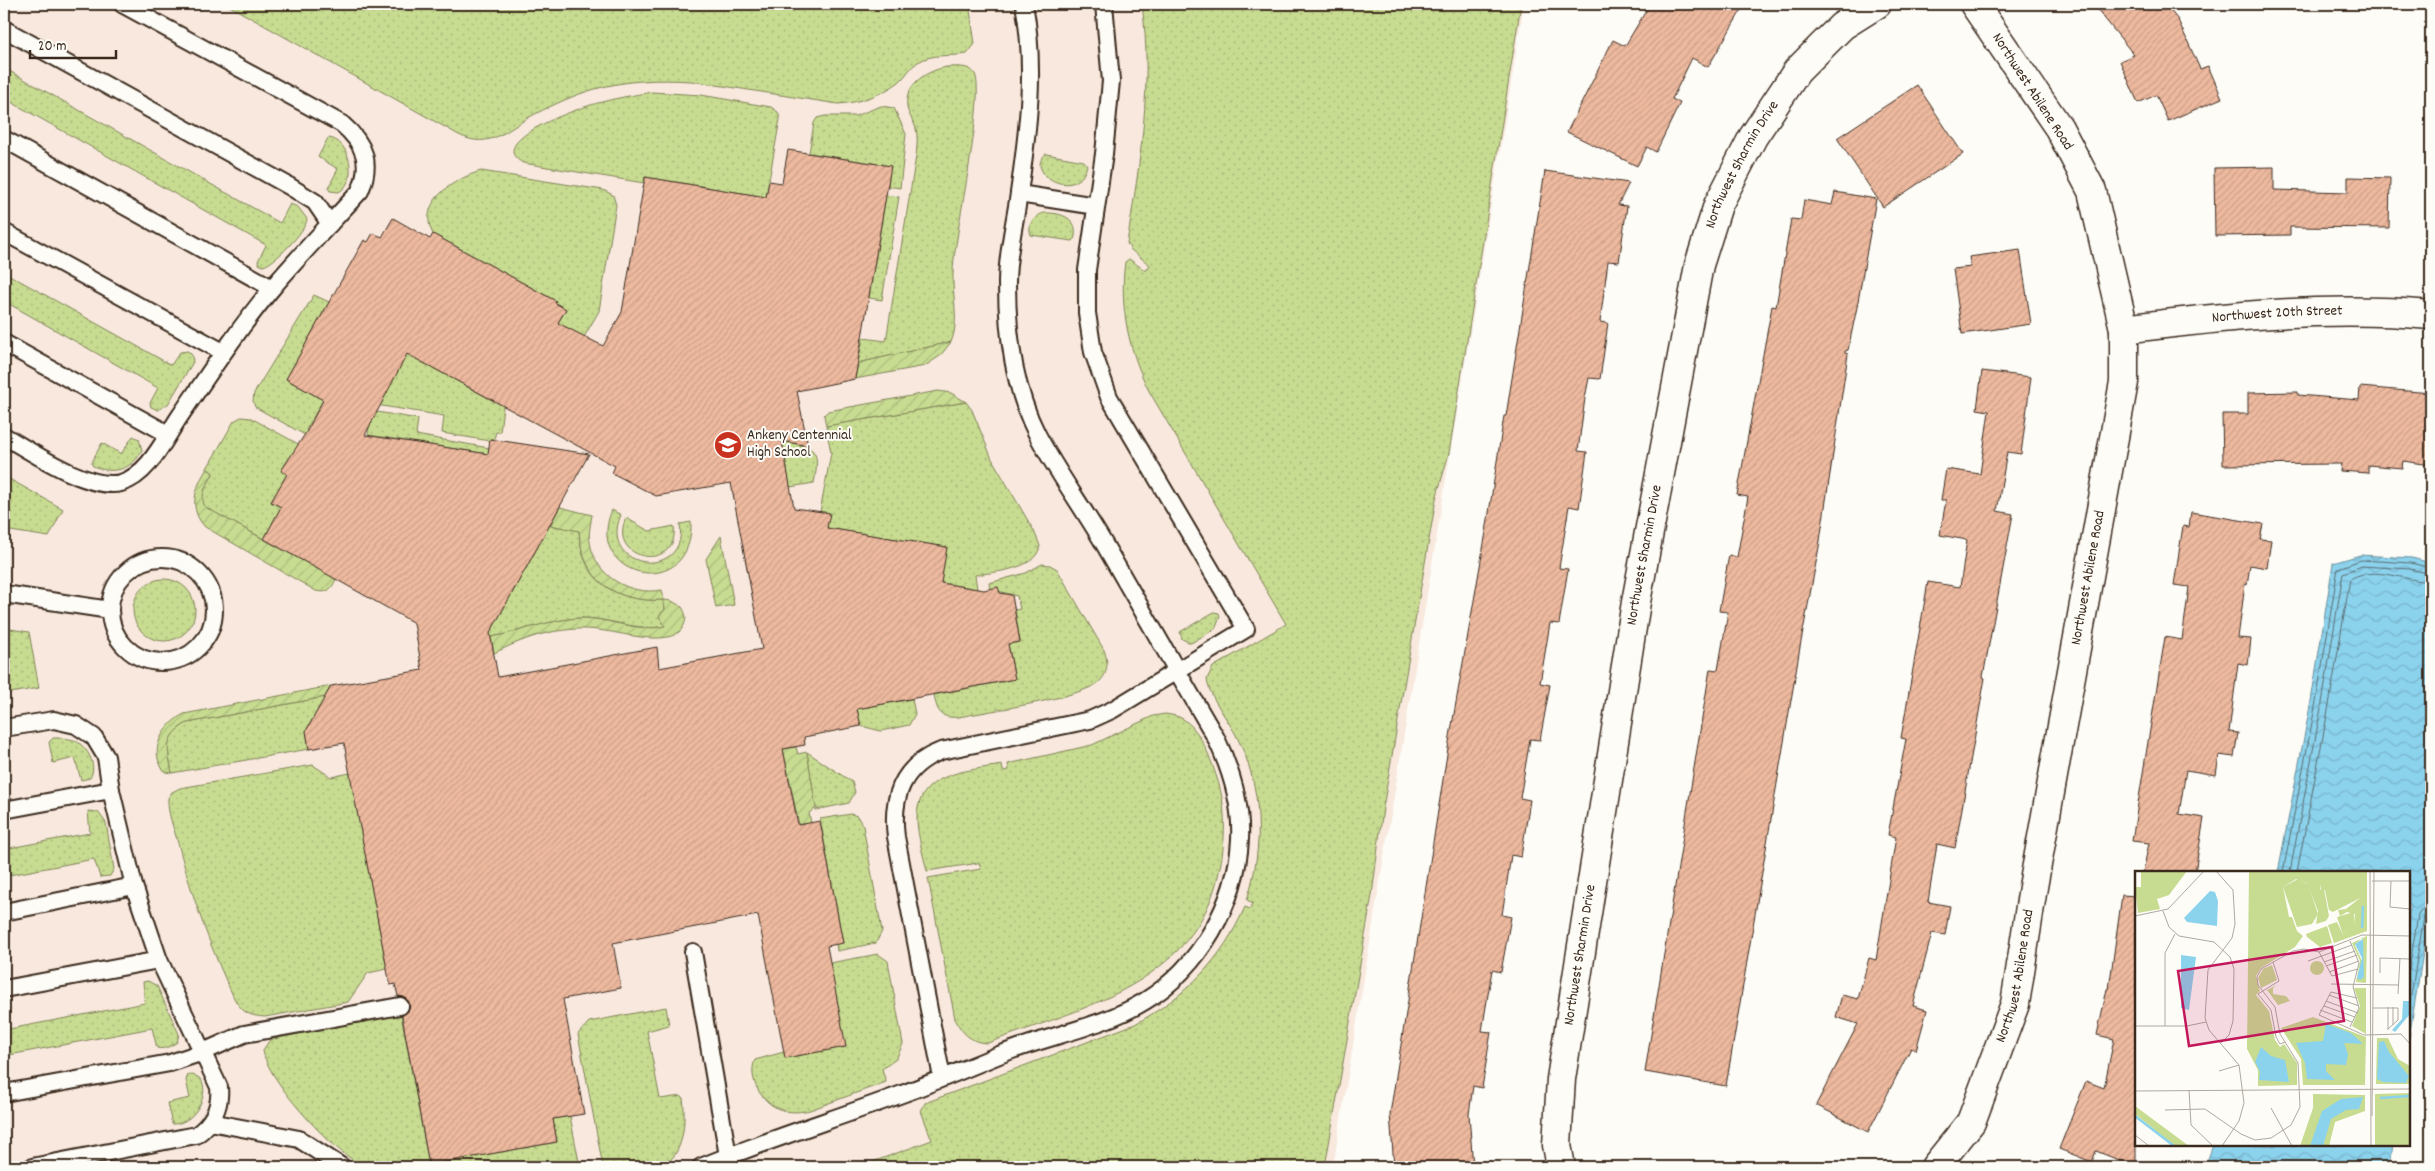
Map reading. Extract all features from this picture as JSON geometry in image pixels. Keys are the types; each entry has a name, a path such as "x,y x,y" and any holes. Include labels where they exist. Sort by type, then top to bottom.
{"street":[{"name":"Northwest Sharmin Drive","path":"1562,1167 1557,1145 1561,1078 1636,602 1700,265 1718,205 1753,137 1797,71 1842,26 1877,4"},
{"name":"Northwest Abilene Road","path":"1935,1167 1971,1122 2015,1004 2033,887 2124,382 2124,329 2092,191 2058,128 1974,4"},
{"name":"Northwest 20th Street","path":"2124,329 2231,317 2337,312 2431,315"}],"lane":[{"path":"4,436 74,474 108,484 131,479 155,454 223,352 272,288 360,191 366,176 365,156 356,136 342,124 122,4"},
{"path":"701,1167 1145,1002 1171,983 1188,966 1217,921 1228,894 1240,840 1238,808 1233,780 1216,738 1097,532 1038,435 1027,411 1012,354 1007,282 1031,82 1030,50 1024,4"},
{"path":"942,1078 896,837 895,806 904,781 922,760 930,755 954,748 1052,730 1090,720 1112,710 1246,629 1109,397 1099,374 1089,330 1086,292 1104,154 1111,81 1104,4"},
{"path":"4,28 289,186 315,202 330,224"},
{"path":"4,139 272,288"},
{"path":"1019,194 1096,206"},
{"path":"4,232 223,352"},
{"path":"4,344 168,434"},
{"path":"168,558 184,562 199,572 209,586 214,602 214,619 208,636 198,649 183,659 166,663 148,661 132,654 120,641 112,626 110,610 113,591 122,577 135,565 150,559 168,558"},
{"path":"4,594 110,610"},
{"path":"4,728 54,720 76,725 94,737 106,757 111,790 134,886 159,960 219,1087 220,1096 210,1122 196,1135 32,1167"},
{"path":"4,810 111,790"},
{"path":"4,912 134,886"},
{"path":"693,952 728,1156"},
{"path":"4,989 159,960"},
{"path":"4,1093 170,1063 203,1052 244,1034 400,1006"},
{"path":"210,1122 300,1139 342,1167"}],"shaded area":[{"name":"Ankeny Centennial High School","path":"4,4 1524,4 1333,1167 4,1167"}],"green space":[{"path":"226,4 969,4 975,44 967,54 936,56 924,59 915,64 892,87 870,98 854,102 838,104 691,81 655,80 631,82 595,89 572,97 535,114 499,136 481,140 459,135"},
{"path":"1142,4 1521,4 1449,453 1436,499 1383,808 1372,895 1325,1167 859,1167 932,1140 921,1111 925,1103 1135,1024 1153,1013 1186,989 1214,960 1236,926 1245,907 1250,909 1252,903 1247,900 1253,880 1256,859 1258,817 1252,776 1246,756 1211,693 1207,679 1213,667 1286,624 1149,391 1136,360 1127,329 1123,296 1125,262 1129,259 1146,271 1150,265 1131,250 1127,243 1144,124 1146,94 1145,34"},
{"path":"947,67 970,69 975,74 977,85 972,147 954,262 954,334 951,342 858,363 863,338 886,341 917,149 917,132 907,107 909,91 925,75"},
{"path":"4,68 280,223 290,204 298,207 307,219 305,224 296,239 274,260 263,266 259,264 258,261 266,245 4,98"},
{"path":"652,92 701,95 771,107 778,112 780,119 766,197 645,177 644,183 523,163 514,154 515,145 525,135 557,118 598,103"},
{"path":"881,106 894,108 906,134 900,188 888,186 890,166 809,153 814,123 817,118 825,116 855,116"},
{"path":"328,138 336,140 342,145 349,161 349,179 345,187 339,192 330,191 328,188 338,169 318,157"},
{"path":"1046,154 1084,161 1087,165 1082,177 1074,182 1064,184 1046,176 1041,169 1041,162"},
{"path":"481,171 603,190 613,195 616,205 599,311 584,337 558,323 566,309 555,303 556,301 433,234 429,222 434,202 449,186"},
{"path":"886,195 899,197 882,300 869,298"},
{"path":"1043,213 1062,215 1072,222 1075,232 1074,240 1031,235 1030,227 1032,221"},
{"path":"4,272 171,365 180,352 188,351 192,355 193,362 168,404 158,410 151,407 150,403 158,388 4,301"},
{"path":"314,295 329,302 286,379 323,400 306,430 323,439 321,444 255,407 253,401 254,393"},
{"path":"951,342 940,356 925,366 855,379 858,363"},
{"path":"407,354 503,406 500,432 496,432 494,439 490,439 490,441 442,433 444,416 376,405"},
{"path":"938,391 951,393 966,402 826,426 824,415 828,411"},
{"path":"966,402 972,410 992,459 1034,531 1040,546 1037,554 1031,560 1023,565 1003,571 975,575 977,589 941,583 946,547 827,528 829,513 820,512 831,453 826,426"},
{"path":"377,412 418,419 416,435 489,448 488,454 368,435 370,420 373,420"},
{"path":"241,417 251,418 320,456 307,463 288,460 281,471 287,474 271,502 281,507 264,539 206,508 203,500 204,491 213,474 210,470 206,470 234,421"},
{"path":"133,436 139,439 142,450 138,457 128,466 121,469 107,470 93,466 91,463 102,443 121,454"},
{"path":"782,441 802,445 813,451 817,463 814,483 790,487"},
{"path":"206,470 210,470 213,474 203,494 205,507 336,579 333,586 323,592 316,591 205,527 196,513 195,498 196,491"},
{"path":"4,476 63,509 49,537 4,530"},
{"path":"560,507 592,515 589,532 590,542 593,554 606,574 626,586 638,590 662,590 664,600 631,598 617,593 605,585 595,576 587,563 579,531 550,525"},
{"path":"612,510 621,515 617,534 621,548 631,557 645,562 659,561 671,555 679,542 680,524 691,522 687,548 676,564 659,572 641,572 625,565 612,552 607,534"},
{"path":"626,518 649,531 674,526 673,541 666,551 656,556 645,556 634,552 626,544 623,533"},
{"path":"550,525 579,531 581,548 586,563 594,576 604,585 617,593 631,598 664,600 665,609 659,616 666,626 634,626 582,618 547,623 491,637 490,633"},
{"path":"721,536 734,605 716,608 706,559"},
{"path":"1042,564 1050,565 1057,569 1104,650 1107,667 1105,675 1099,682 1089,688 1054,699 959,717 944,715 938,710 934,695 1015,679 1008,644 1020,642 1015,610 1020,609 1017,596 990,589 989,583 1026,573"},
{"path":"158,579 170,579 186,588 193,598 195,610 193,622 186,632 170,641 158,641 147,636 138,627 133,616 133,604 138,593 147,584"},
{"path":"664,600 672,601 682,607 686,616 684,625 679,632 670,636 648,638 595,630 571,629 538,635 494,653 491,637 569,619 602,620 644,628 665,626 659,616 665,609"},
{"path":"1214,612 1219,613 1220,617 1215,629 1191,643 1182,639 1180,632"},
{"path":"4,628 29,632 39,688 4,694"},
{"path":"331,686 325,697 187,723 179,728 170,739 168,751 172,773 165,772 160,764 157,756 160,739 170,725 184,714"},
{"path":"325,697 306,731 309,749 172,773 168,751 170,739 179,728 187,723"},
{"path":"912,699 915,714 909,725 881,731 861,726 857,709"},
{"path":"1165,714 1183,719 1195,730 1215,771 1223,801 1223,848 1219,872 1206,910 1186,941 1160,967 1129,987 1060,1017 988,1043 972,1039 964,1033 955,1019 928,878 981,869 979,863 927,871 917,821 919,805 925,792 934,783 959,772 1002,765 1003,771 1009,770 1008,764 1092,745 1153,716"},
{"path":"53,738 74,740 87,751 93,767 90,778 81,780 75,758 53,763 49,742"},
{"path":"796,747 798,754 807,752 816,808 809,813 811,823 799,825 783,749"},
{"path":"807,752 852,782 855,792 849,803 816,810"},
{"path":"313,765 331,777 350,773 387,969 368,973 348,1002 265,1017 255,1016 244,1011 235,1000 210,943 183,863 170,815 168,798 172,792 180,788"},
{"path":"88,811 98,812 106,823 114,869 110,876 100,877 94,859 4,876 4,849 90,833"},
{"path":"851,814 857,816 863,826 882,931 876,943 837,951 836,944 843,943 820,819"},
{"path":"878,954 888,961 903,1044 896,1059 882,1069 886,1082 807,1111 785,1111 775,1107 763,1097 755,1083 753,1067 755,1060 784,1052 785,1058 845,1047 830,963"},
{"path":"148,981 157,986 179,1034 177,1042 173,1045 157,1048 152,1028 4,1056 4,1030 145,1003 143,982"},
{"path":"666,1007 669,1025 647,1031 660,1099 681,1096 683,1098 684,1127 679,1148 667,1163 658,1167 603,1167 578,1034 589,1022"},
{"path":"401,1014 429,1165 431,1164 432,1167 367,1167 339,1150 305,1116 276,1079 267,1063 263,1050 269,1041 273,1039"},
{"path":"188,1075 197,1077 202,1082 204,1090 202,1099 198,1108 191,1116 182,1122 172,1124 167,1103 190,1098 186,1080"},
{"path":"570,1116 580,1167 439,1167 438,1163 557,1142 553,1119"}],"water":[{"path":"2360,555 2412,558 2431,563 2431,904 2410,1032 2410,871 2278,871 2311,701 2333,563"},
{"path":"2213,1146 2392,1146 2389,1167 2205,1167"}],"building":[{"path":"1650,4 1745,4 1708,67 1692,58 1672,99 1680,103 1656,152 1647,147 1637,166 1567,132 1613,40 1625,46"},
{"path":"2093,4 2165,4 2178,20 2200,69 2208,66 2222,98 2168,121 2156,95 2138,103 2120,61 2134,55"},
{"path":"1917,85 1963,154 1883,207 1837,138"},
{"name":"Ankeny Centennial High School","path":"788,150 891,166 855,379 797,391 808,446 782,441 794,508 830,513 827,528 947,547 941,583 984,590 998,587 1000,593 1012,595 1020,642 1008,644 1015,679 857,709 861,726 804,737 805,745 783,749 798,825 820,821 843,943 827,946 846,1047 785,1058 758,915 613,943 621,988 563,999 584,1114 553,1119 557,1142 429,1165 402,1016 409,1010 410,1004 404,997 398,996 395,984 390,985 344,743 309,749 306,731 331,686 422,670 414,623 264,539 281,507 271,502 287,474 281,471 307,431 323,400 286,379 364,240 368,242 373,233 382,237 393,218 430,239 433,234 556,301 555,303 566,309 558,323 603,346 622,312 645,177 766,197 769,181 782,183","holes":["407,354 615,466 612,473 656,496 731,483 762,649 659,668 657,647 498,677 490,633 589,454 490,439 488,454 365,435"]},
{"path":"2274,167 2274,190 2348,192 2348,177 2390,178 2389,228 2290,227 2290,235 2215,236 2214,168"},
{"path":"1545,171 1629,183 1618,205 1627,206 1619,262 1608,261 1600,322 1608,323 1600,379 1589,378 1578,451 1587,452 1579,508 1569,506 1559,568 1568,569 1559,624 1550,623 1540,683 1550,685 1540,740 1530,739 1520,798 1530,800 1521,857 1511,855 1502,915 1511,917 1501,972 1492,970 1482,1031 1491,1032 1482,1088 1473,1086 1469,1114 1473,1167 1394,1167 1390,1114 1448,748 1486,532 1504,416 1506,416"},
{"path":"1835,192 1876,199 1857,307 1848,350 1845,351 1848,354 1819,547 1800,647 1726,1086 1645,1072 1710,669 1718,670 1728,612 1719,611 1729,555 1737,557 1748,497 1737,495 1772,306 1776,307 1791,219 1801,220 1804,200 1832,205"},
{"path":"2020,250 2031,324 1962,334 1953,269 1971,267 1969,257"},
{"path":"1982,371 2031,377 2021,454 2007,452 1997,511 2013,514 1983,677 1985,678 1955,848 1937,844 1928,902 1950,906 1945,935 1932,933 1913,1006 1927,1010 1916,1050 1911,1048 1868,1132 1816,1105 1858,1024 1836,1017 1842,995 1858,999 1869,958 1876,960 1896,837 1888,835 1906,739 1901,738 1928,582 1960,587 1967,540 1940,535 1946,500 1941,500 1946,469 1980,474 1989,411 1977,409"},
{"path":"2360,387 2431,393 2431,465 2403,461 2402,468 2368,465 2368,473 2340,471 2341,464 2223,465 2222,414 2248,414 2248,393 2298,392 2298,395 2359,400"},
{"path":"2191,512 2263,524 2260,539 2271,540 2267,568 2250,565 2247,585 2245,584 2238,638 2251,639 2248,665 2238,663 2229,732 2238,733 2234,757 2219,755 2216,775 2186,770 2179,814 2204,818 2195,871 2143,871 2149,843 2132,841 2165,637 2182,640 2189,587 2174,585 2183,526 2189,527"},
{"path":"2122,895 2135,896 2136,1167 2096,1151 2092,1162 2059,1149 2086,1081 2104,1088 2114,1039 2097,1035 2107,989 2109,989"}],"place":[{"name":"Ankeny Centennial High School","path":"728,445"}]}
